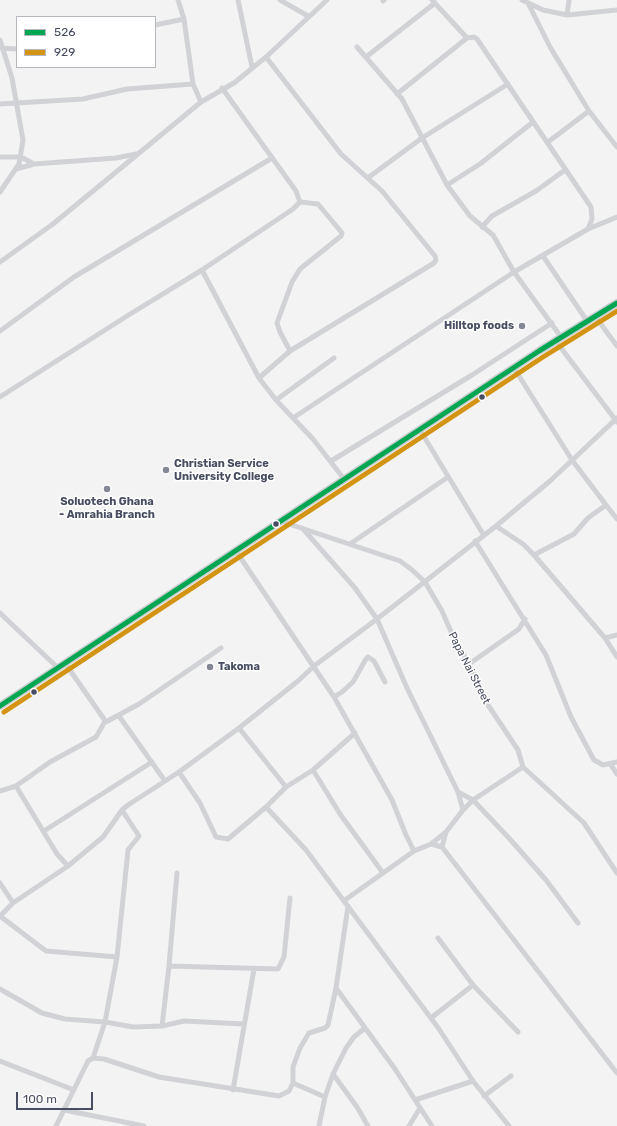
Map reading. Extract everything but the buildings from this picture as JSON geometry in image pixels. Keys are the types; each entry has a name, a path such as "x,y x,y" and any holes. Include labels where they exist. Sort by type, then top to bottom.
{"main road":[{"path":"0,706 344,479 617,302"}],"street":[{"path":"178,0 184,19 193,84 201,102"},
{"path":"238,0 252,67"},
{"path":"280,0 308,16"},
{"path":"0,262 53,224 201,102 222,88 234,83 266,57 308,16 327,0"},
{"path":"522,0 529,5 555,13 567,14 617,10"},
{"path":"567,14 570,0"},
{"path":"366,57 433,2 467,38"},
{"path":"529,5 550,47 590,111 617,147"},
{"path":"156,25 184,19"},
{"path":"397,94 467,38 474,37 478,39 591,207 592,219 588,229"},
{"path":"0,40 1,48 12,78 23,140 21,157 16,169 0,192"},
{"path":"117,957 46,951 0,916 13,903 68,866 106,834 122,810 179,772 239,728 298,681 314,666 377,619 475,540 496,526 550,482 616,420 558,339 552,323 514,272 493,235 470,216 447,185 408,108 357,47"},
{"path":"1,48 16,49"},
{"path":"259,378 290,350 434,263 436,260 435,256 368,177 355,168 341,154 266,57"},
{"path":"0,104 83,99 127,90 193,84"},
{"path":"368,177 422,138 508,84"},
{"path":"222,88 298,194 300,202"},
{"path":"548,142 590,111"},
{"path":"447,185 480,164 533,122"},
{"path":"16,169 34,164 116,158 138,154"},
{"path":"0,157 21,157 34,164"},
{"path":"116,158 121,167"},
{"path":"0,331 74,277 272,158"},
{"path":"482,227 497,212 541,188 565,170"},
{"path":"290,350 280,332 277,323 292,282 300,269 341,236 342,232 318,204 300,202"},
{"path":"0,397 202,270 293,209 300,202"},
{"path":"293,418 514,272 588,229 617,218"},
{"path":"543,256 587,321"},
{"path":"202,270 259,378 276,400 331,461 344,479"},
{"path":"595,316 617,346"},
{"path":"331,461 472,375 552,323"},
{"path":"276,400 334,358"},
{"path":"514,368 572,460 617,519"},
{"path":"420,430 483,534"},
{"path":"350,544 448,477"},
{"path":"534,555 574,534 588,518 606,505"},
{"name":"Papa Nai Street","path":"280,521 400,561 411,568 424,582 437,602 492,713 518,750 523,767 584,824 617,873"},
{"path":"496,526 522,544 534,555 605,638 617,657"},
{"path":"303,529 350,582 377,619 407,688 458,792 463,810"},
{"path":"475,540 526,619 546,655 571,716 594,760 602,765 611,765 617,762"},
{"path":"236,551 334,697 392,800 414,851"},
{"path":"0,612 61,666 106,722"},
{"path":"469,664 519,629 526,619"},
{"path":"519,629 531,629"},
{"path":"605,638 617,634"},
{"path":"0,791 16,786 50,762 98,735 106,722 119,716 221,648"},
{"path":"334,697 353,682 368,658 374,661 385,682"},
{"path":"119,716 165,781"},
{"path":"239,728 286,787"},
{"path":"179,772 200,803 216,837 228,839 266,807 286,787 313,770 355,733"},
{"path":"44,831 152,762"},
{"path":"611,765 617,774"},
{"path":"345,900 414,851 431,844 446,832 473,800 523,767"},
{"path":"313,770 340,814 383,873"},
{"path":"16,786 57,854 68,866"},
{"path":"458,792 473,800 508,837 541,875 578,924"},
{"path":"266,807 310,855 345,900 456,1053 473,1081 509,1126"},
{"path":"93,1058 105,1022 117,957 128,850 139,836 122,810"},
{"path":"442,848 446,832"},
{"path":"431,844 442,848 617,1073"},
{"path":"162,1026 177,873"},
{"path":"0,883 13,903"},
{"path":"169,966 278,969 282,964 290,898"},
{"path":"56,1126 88,1061 93,1058 104,1058 159,1077 233,1090 279,1096 289,1091 293,1083 293,1067 300,1048 309,1033 325,1028 328,1025 336,988 348,906"},
{"path":"438,938 473,985 518,1032"},
{"path":"233,1090 254,968"},
{"path":"431,1018 473,985"},
{"path":"336,988 432,1126"},
{"path":"0,989 48,1015 133,1027 162,1026 184,1021 244,1024"},
{"path":"319,1126 325,1097 333,1074 346,1048 354,1037 365,1028"},
{"path":"0,1061 74,1090"},
{"path":"333,1074 357,1106 368,1126"},
{"path":"484,1096 511,1076"},
{"path":"415,1100 473,1081"},
{"path":"293,1083 325,1097"},
{"path":"408,1126 420,1108"},
{"path":"64,1110 144,1126"}],"transit line":[{"name":"526","path":"0,706 539,351 617,303"},
{"name":"929","path":"4,712 543,357 617,311"}],"place":[{"name":"Hilltop foods","path":"522,326"},
{"name":"Christian Service University College","path":"166,470"},
{"name":"Soluotech Ghana - Amrahia Branch","path":"107,489"},
{"name":"Takoma","path":"210,667"}]}
